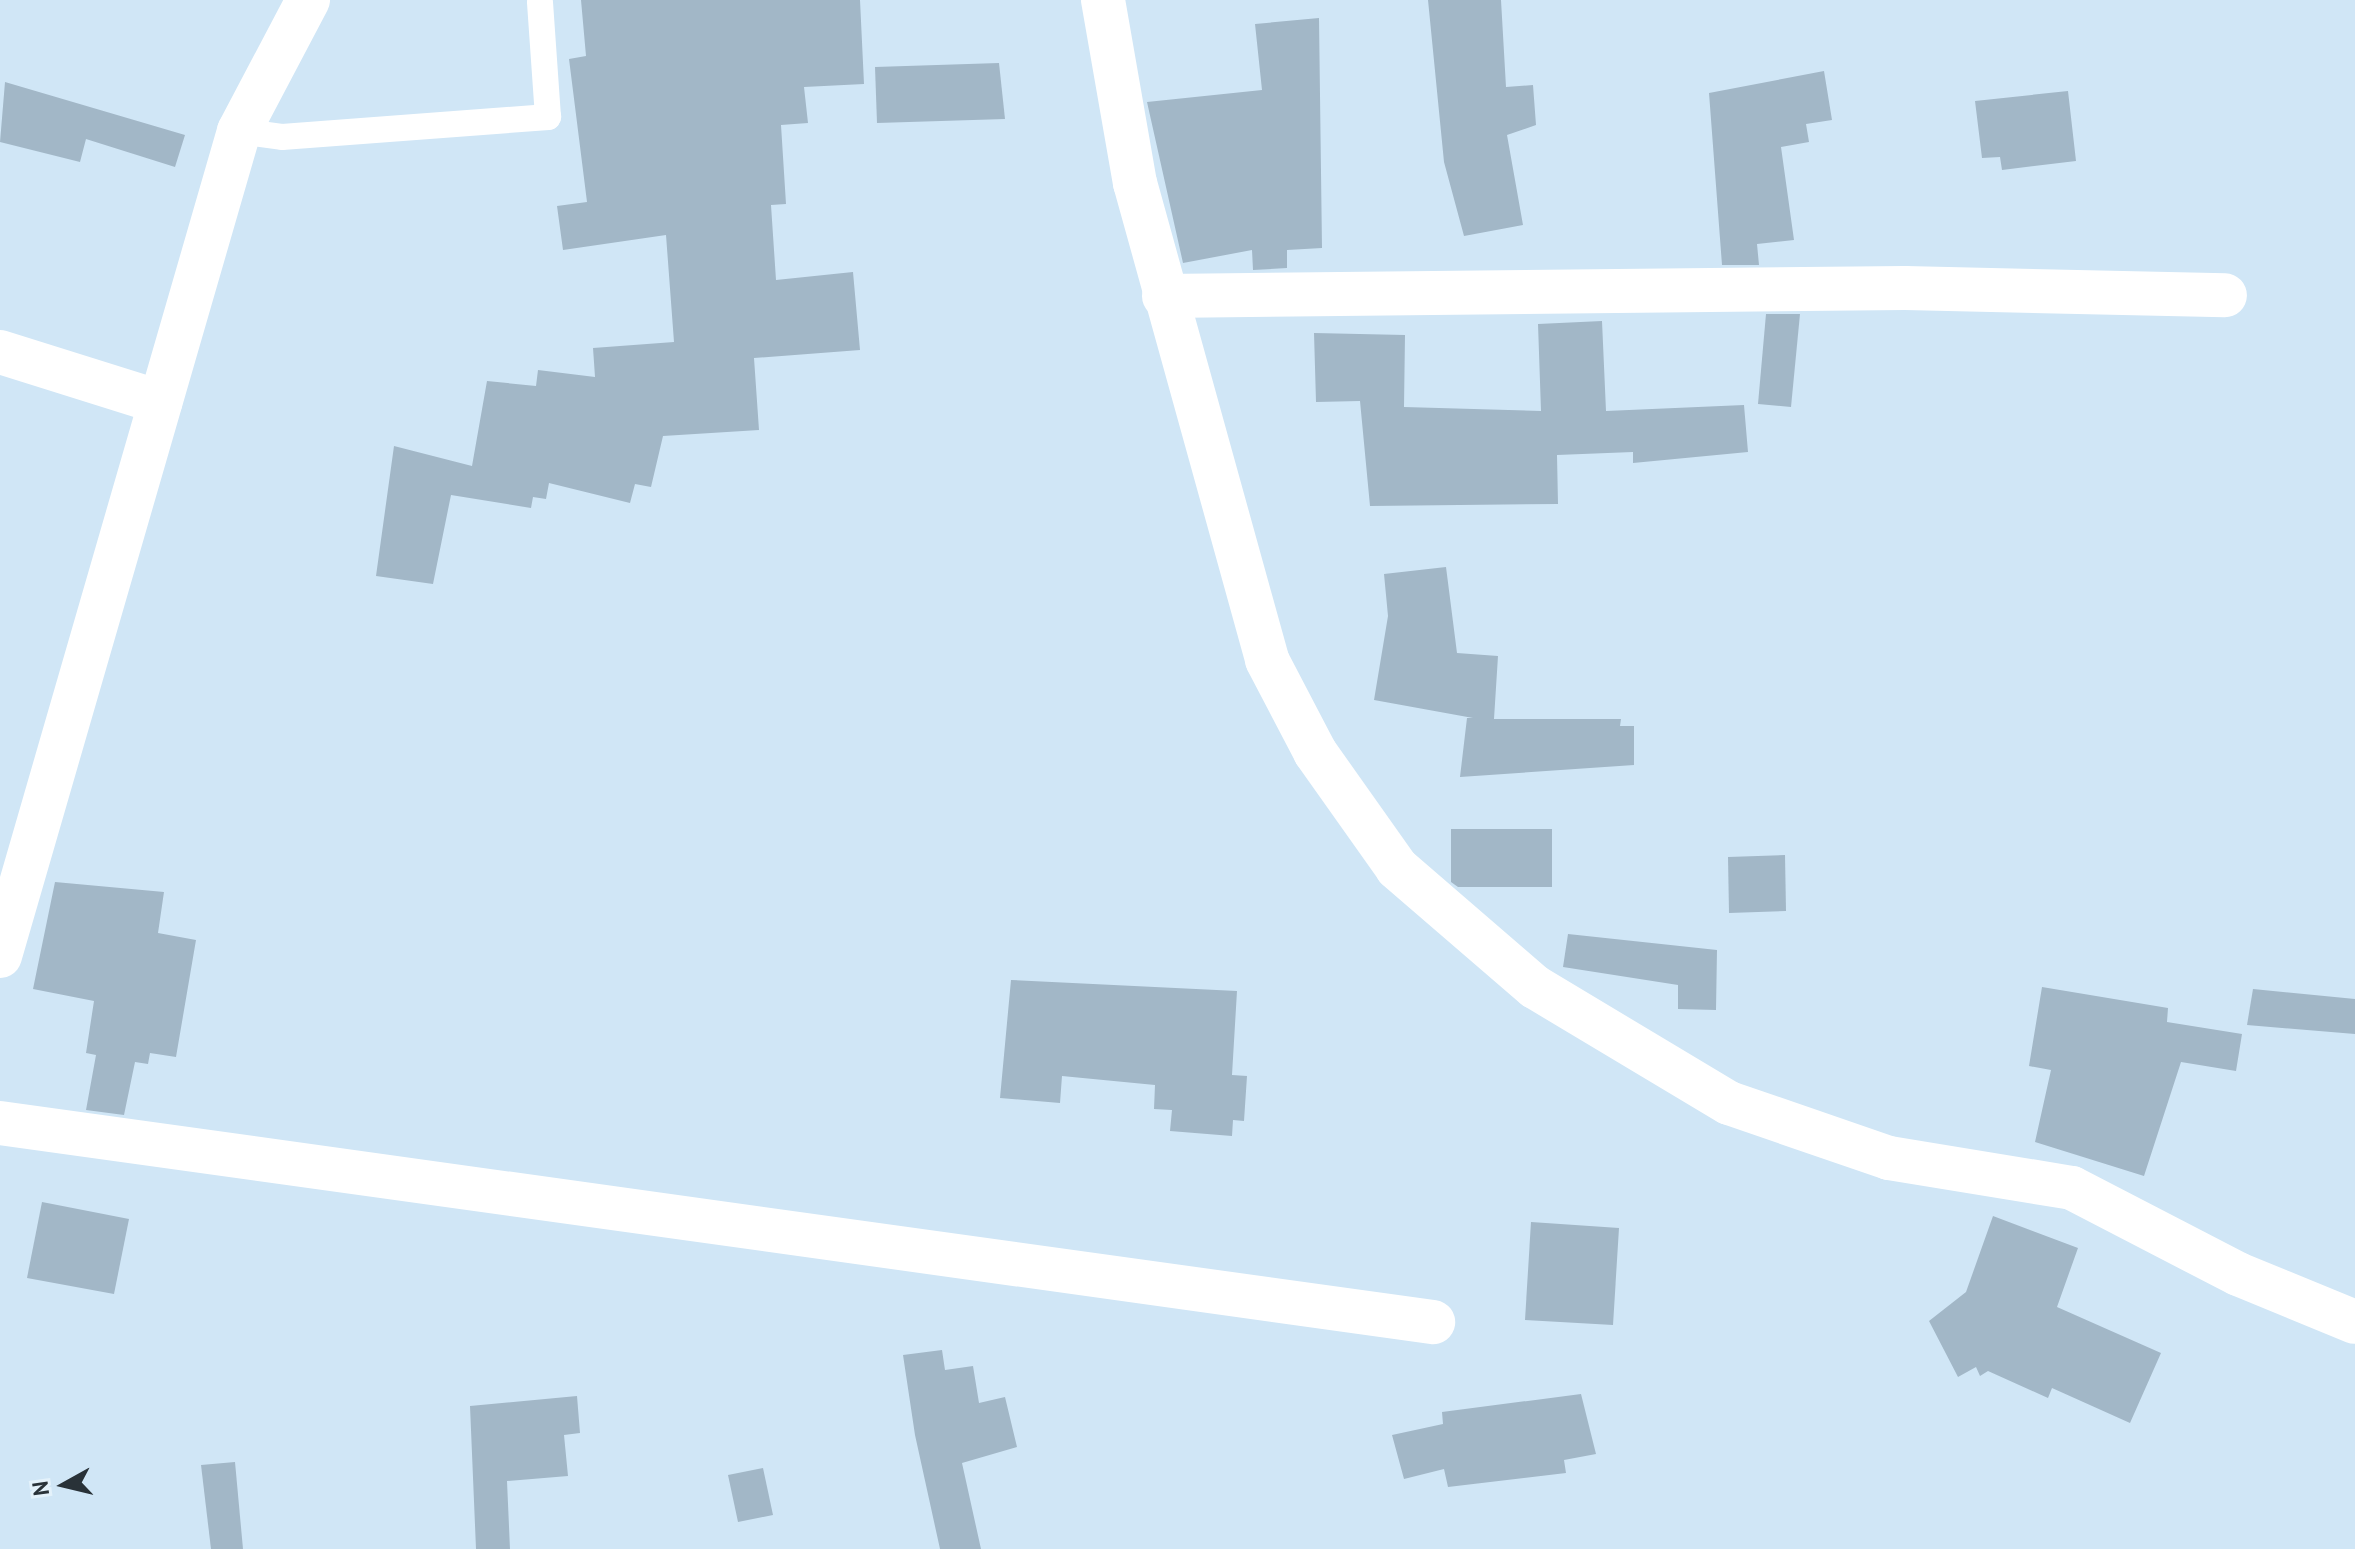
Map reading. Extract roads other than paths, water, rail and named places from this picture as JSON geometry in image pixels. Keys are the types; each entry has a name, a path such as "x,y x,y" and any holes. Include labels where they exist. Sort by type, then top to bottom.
{"street":[{"path":"0,956 239,131 308,0"},
{"path":"1103,0 1135,183 1267,660 1315,752 1397,868 1471,935 1535,987 1729,1103 1889,1158 2072,1188 2238,1274 2355,1322"},
{"path":"1164,296 1890,288 2225,295"},
{"path":"0,352 160,402"},
{"path":"0,1123 1433,1322"}],"lane":[{"path":"239,131 282,137 548,117 540,2"}]}
